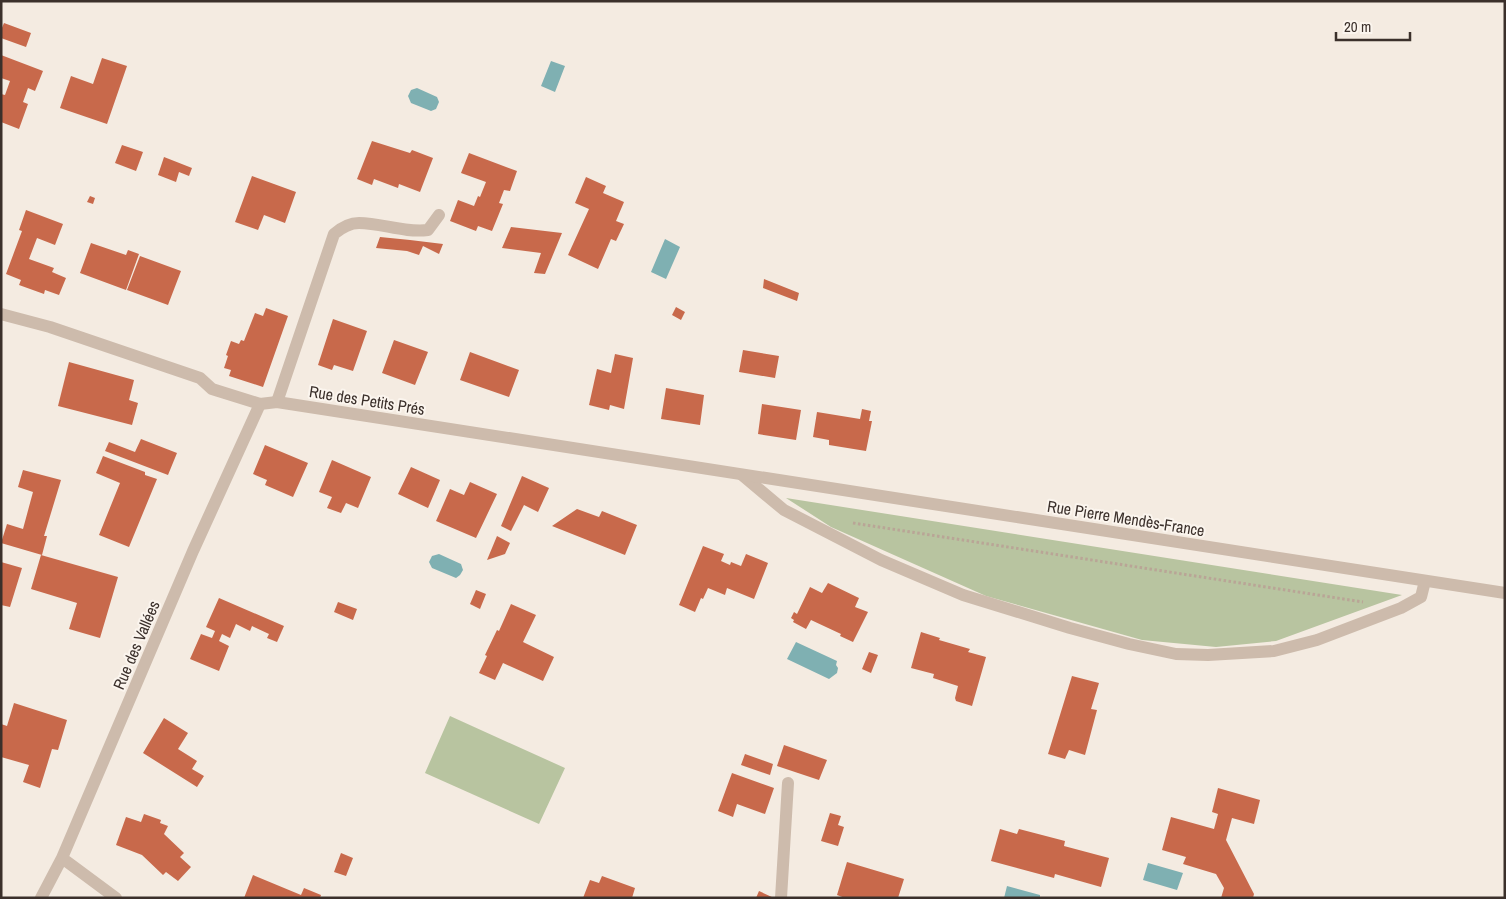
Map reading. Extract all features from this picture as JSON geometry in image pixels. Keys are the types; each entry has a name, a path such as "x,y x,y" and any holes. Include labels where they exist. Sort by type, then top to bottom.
{"street":[{"path":"277,402 334,234 344,227 358,223 416,232 428,230 439,215"},
{"name":"Rue des Petits Prés","path":"1,314 50,327 191,374 200,378 212,389 260,404 277,402 742,474"},
{"name":"Rue des Vallées","path":"42,898 62,858 193,551 260,404"},
{"path":"742,474 784,510 881,560 963,595 1070,628 1176,654 1208,655 1274,651 1317,640 1401,608 1422,597 1426,581"},
{"name":"Rue Pierre Mendès-France","path":"742,474 1505,594"},
{"path":"781,898 788,783"},
{"path":"62,858 116,898"}],"path":[{"path":"851,522 1401,608"}],"green space":[{"path":"786,498 1402,595 1276,641 1216,647 1142,640 986,596 831,527"},
{"path":"450,716 565,768 539,824 425,773"}],"water":[{"path":"551,61 565,66 555,92 541,86"},
{"path":"417,88 437,97 439,102 436,109 431,111 411,103 408,96 411,90"},
{"path":"665,239 680,247 666,279 651,272"},
{"path":"439,554 461,564 463,570 460,575 456,578 432,568 429,562 432,556"},
{"path":"796,642 837,661 837,673 829,679 787,659"},
{"path":"1148,863 1183,873 1177,890 1143,880"},
{"path":"1007,886 1040,895 1040,898 1004,898"}],"building":[{"path":"4,23 31,33 26,47 1,38 1,30"},
{"path":"1,55 43,71 35,91 28,88 23,102 28,104 19,129 1,122 1,94 5,95 10,81 1,78"},
{"path":"102,58 127,66 107,124 60,108 71,76 93,84"},
{"path":"372,141 410,153 412,150 433,158 420,192 399,184 398,188 374,179 372,185 357,179"},
{"path":"122,145 143,152 136,171 115,163"},
{"path":"469,153 517,171 510,191 504,190 499,203 503,204 492,231 478,226 476,231 450,221 458,200 474,206 486,182 461,173"},
{"path":"164,157 192,168 189,176 179,172 176,182 158,175"},
{"path":"252,176 296,192 285,223 264,215 258,230 235,222"},
{"path":"586,177 606,186 603,193 624,202 616,221 624,224 616,241 611,239 598,269 568,255 589,209 575,203"},
{"path":"90,196 95,198 93,204 87,202"},
{"path":"26,210 63,224 55,245 37,238 29,259 54,268 52,272 66,278 59,295 45,290 44,294 19,285 21,280 6,274 22,231 19,230"},
{"path":"511,227 562,233 545,274 534,273 541,253 502,248"},
{"path":"380,237 443,244 439,254 423,246 419,255 407,251 376,248"},
{"path":"91,243 126,255 128,250 139,254 126,290 80,273"},
{"path":"140,256 181,271 168,305 127,290"},
{"path":"764,279 799,293 797,301 763,288"},
{"path":"676,307 685,312 681,320 672,315"},
{"path":"266,308 288,316 263,387 229,376 231,370 224,368 231,341 239,344 241,340 244,341 255,313 263,316"},
{"path":"333,319 367,331 353,371 334,365 332,370 318,365"},
{"path":"394,340 428,352 415,385 382,373"},
{"path":"743,350 779,356 775,378 739,372"},
{"path":"470,352 519,370 509,397 460,380"},
{"path":"615,354 633,358 624,409 610,405 609,410 589,405 597,369 611,373"},
{"path":"69,362 134,380 129,400 138,403 132,425 58,406"},
{"path":"666,388 704,395 700,425 661,419"},
{"path":"762,404 801,410 796,440 758,434"},
{"path":"862,409 871,411 869,421 872,421 866,451 829,445 829,440 813,437 817,412 860,419"},
{"path":"141,439 177,453 168,475 105,451 109,442 135,452"},
{"path":"265,445 308,463 293,497 265,485 267,480 253,474"},
{"path":"103,456 145,472 145,475 157,479 129,547 99,535 120,483 96,473"},
{"path":"332,460 371,477 358,508 346,503 341,513 327,508 332,497 319,492"},
{"path":"411,467 440,480 428,508 398,494"},
{"path":"23,470 61,480 44,536 47,536 42,555 1,543 7,524 23,529 33,492 18,487"},
{"path":"522,476 549,488 538,512 524,505 511,531 501,526"},
{"path":"470,482 497,494 476,538 436,521 450,489 464,495"},
{"path":"577,509 599,517 602,511 637,525 625,555 552,526"},
{"path":"497,536 510,543 505,554 487,560"},
{"path":"703,546 724,554 721,561 730,565 731,562 741,566 746,554 768,563 754,599 727,588 725,595 708,588 695,612 679,605"},
{"path":"41,555 118,577 100,638 69,629 77,603 31,589"},
{"path":"1,562 22,568 10,607 1,605"},
{"path":"828,583 859,598 855,607 868,612 853,642 840,636 841,634 811,620 806,629 793,622 794,620 791,618 794,612 797,614 810,587 822,593"},
{"path":"476,590 486,594 480,609 470,604"},
{"path":"219,598 284,626 277,642 267,638 269,634 252,626 250,631 236,624 230,638 222,634 219,641 229,646 219,671 190,659 201,634 212,638 215,631 206,627"},
{"path":"338,602 357,609 353,620 334,612"},
{"path":"511,604 536,615 523,642 554,657 543,681 503,663 495,680 479,673 487,656 485,655 497,630 499,631"},
{"path":"921,632 940,638 939,640 970,649 968,652 986,657 972,706 956,701 958,686 933,678 934,674 911,668"},
{"path":"869,652 878,655 871,673 862,669"},
{"path":"1072,676 1099,683 1091,709 1097,710 1085,755 1069,750 1065,759 1048,754"},
{"path":"14,703 67,720 58,750 52,749 40,788 23,782 29,765 1,757 1,724 7,726"},
{"path":"164,718 188,733 178,749 197,761 192,769 204,776 197,787 143,753"},
{"path":"784,745 827,760 819,780 777,766"},
{"path":"745,754 773,764 770,775 741,765"},
{"path":"732,773 774,788 765,814 737,804 733,817 718,811"},
{"path":"1218,788 1260,800 1254,824 1232,818 1226,840 1254,894 1253,898 1221,898 1224,888 1216,874 1183,864 1186,857 1162,850 1171,817 1214,829 1218,814 1212,812"},
{"path":"830,813 841,816 838,825 844,827 838,846 821,841"},
{"path":"144,814 161,820 160,823 168,826 164,834 184,853 180,857 191,867 178,881 166,872 163,875 142,855 116,845 126,817 141,822"},
{"path":"1000,829 1017,834 1019,829 1065,841 1064,846 1109,858 1101,887 1055,874 1054,878 991,861"},
{"path":"341,853 353,858 346,876 334,872"},
{"path":"847,862 904,879 898,898 845,898 837,895"},
{"path":"253,875 301,895 304,888 321,895 320,898 244,898"},
{"path":"602,876 635,888 632,898 583,898 590,880 599,883"},
{"path":"759,891 774,898 756,898"}]}
